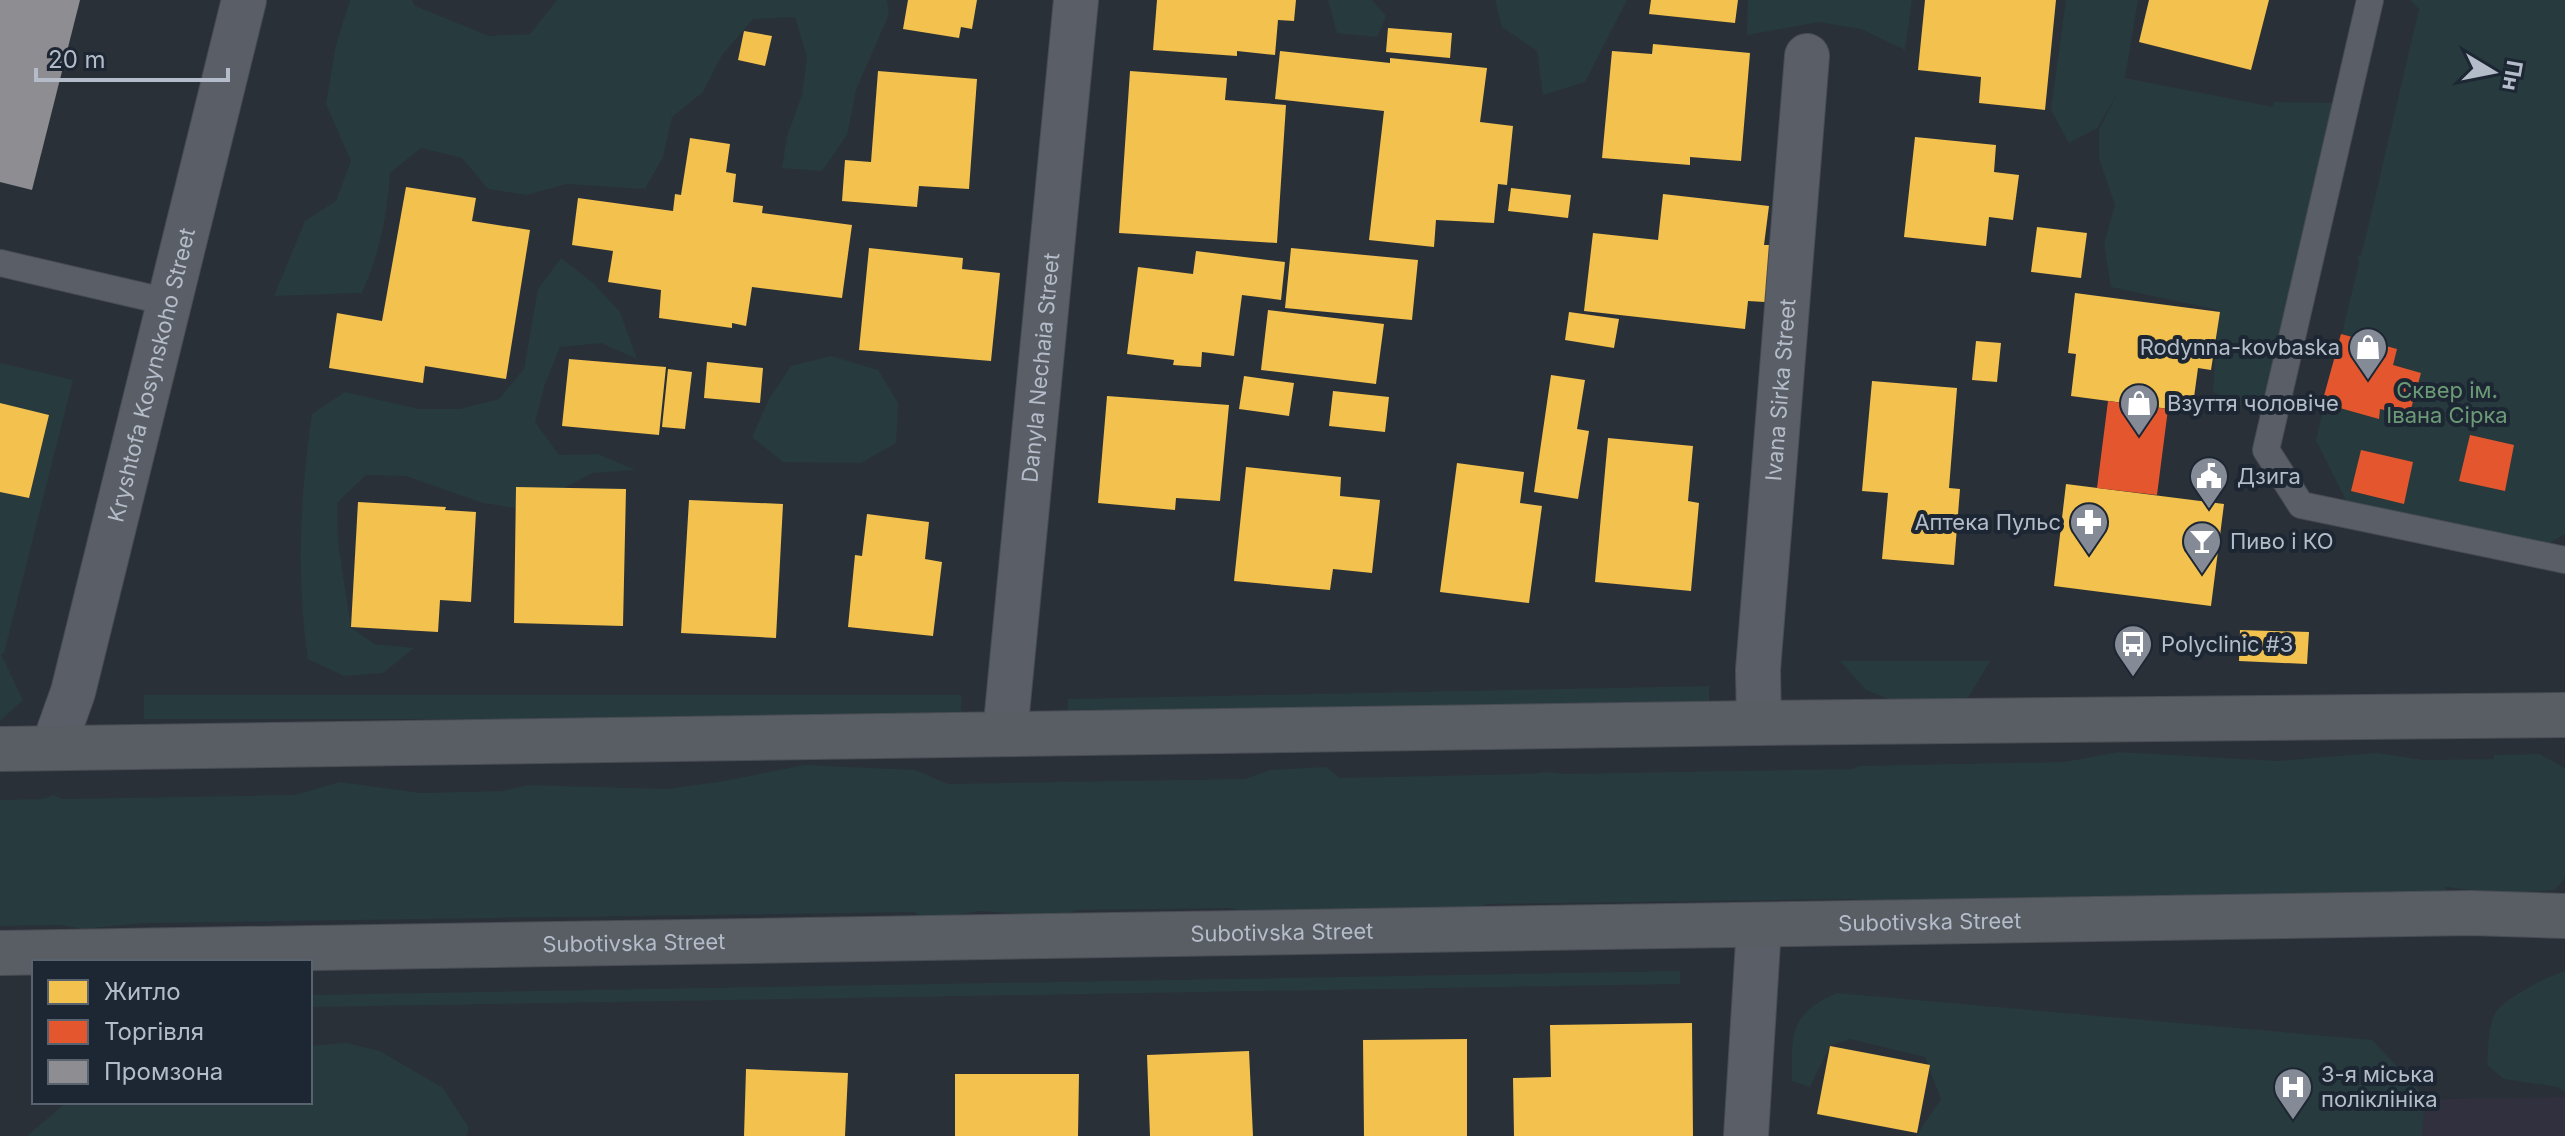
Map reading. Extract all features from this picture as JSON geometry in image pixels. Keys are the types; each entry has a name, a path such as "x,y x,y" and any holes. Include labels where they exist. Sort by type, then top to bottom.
{"street":[{"name":"Kryshtofa Kosynskoho Street","path":"53,748 73,692 244,0"},
{"name":"Danyla Nechaia Street","path":"1005,734 1076,0"},
{"name":"Ivana Sirka Street","path":"1759,723 1758,670 1807,56"},
{"path":"0,749 1759,723 2565,715"},
{"name":"Subotivska Street","path":"0,953 2455,913 2565,916"},
{"path":"1746,1136 1759,926"}],"lane":[{"path":"2370,0 2266,450 2301,505 2565,560"},
{"path":"0,263 168,302"}],"shaded area":[{"name":"3-я міська поліклініка","path":"2565,1097 2565,1136 2021,1136 2020,1106"}],"green space":[{"path":"350,0 412,0 415,6 489,36 530,34 557,0 887,0 889,14 856,90 847,135 822,171 782,168 787,136 802,95 807,57 795,17 753,19 722,55 703,92 672,117 663,157 645,189 566,184 527,195 488,189 462,158 421,148 390,173 382,234 362,293 274,296 305,221 336,201 351,161 326,104 336,45"},
{"path":"1328,0 1372,0 1386,16 1377,37 1337,33"},
{"path":"1495,0 1627,0 1585,82 1543,95 1537,51 1502,27"},
{"path":"1748,0 1912,0 1905,50 1861,29 1819,22 1747,35"},
{"path":"2066,0 2138,0 2125,78 2273,107 2274,102 2347,103 2289,318 2276,343 2263,416 2213,392 2218,310 2111,287 2104,244 2115,205 2099,159 2099,130 2117,94 2097,128 2069,143 2051,110"},
{"name":"Сквер ім. Івана Сірка","path":"2410,0 2565,0 2565,534 2544,546 2347,502 2316,440 2359,263 2357,256 2361,255 2366,236 2419,9"},
{"path":"561,258 593,283 620,312 637,359 601,343 560,347 545,384 535,422 559,455 598,454 635,470 593,473 523,509 483,503 406,476 366,475 337,503 338,543 351,627 374,644 414,648 383,673 344,676 308,659 302,598 301,536 312,414 345,392 419,409 460,409 499,399 524,369 538,289"},
{"path":"831,356 878,370 898,403 896,443 861,463 783,462 752,437 769,399 791,366"},
{"path":"0,363 73,380 4,653 1,654 23,700 0,721 0,492 29,498 49,416 0,403"},
{"path":"1840,661 1990,661 1966,701 1897,702 1866,690"},
{"path":"1709,686 1709,704 1068,717 1068,699"},
{"path":"144,695 961,695 961,719 144,719"},
{"path":"2119,752 2276,761 2376,753 2424,760 2494,759 2494,755 2539,754 2565,768 2565,878 2555,890 2504,894 2446,887 2445,892 2141,896 2084,908 1876,908 1852,899 1487,904 1456,920 1251,917 1232,908 1078,910 1060,916 980,911 927,920 914,912 143,923 83,929 60,925 0,926 0,800 43,799 53,795 62,799 295,795 340,782 420,793 504,791 528,785 666,789 804,765 915,770 948,784 1245,779 1270,770 1326,767 1340,778 1853,769 1859,766 2064,762"},
{"path":"1680,971 1680,984 312,1007 312,995"},
{"path":"2565,971 2565,1092 2558,1087 2504,1079 2487,1065 2494,1015 2520,993"},
{"path":"1837,993 2372,1040 2425,1096 2422,1136 1916,1136 1941,1099 1925,1057 1850,1039 1830,1046 1810,1087 1792,1081 1796,1027 1810,1009"},
{"path":"346,1043 380,1051 443,1088 469,1128 466,1136 27,1136 65,1104 312,1104 312,1046"}],"building: Житло":[{"path":"908,0 977,0 972,29 961,27 959,38 903,29"},
{"path":"1157,0 1296,0 1294,21 1278,20 1275,55 1237,51 1237,56 1153,50"},
{"path":"1651,0 1738,0 1735,23 1649,14"},
{"path":"1925,0 2056,0 2045,110 1979,103 1981,77 1918,70"},
{"path":"2149,0 2269,0 2251,70 2139,42"},
{"path":"1388,28 1452,33 1450,58 1386,52"},
{"path":"744,31 772,36 765,66 738,60"},
{"path":"1653,44 1750,53 1741,161 1690,157 1690,165 1602,158 1612,51 1652,54"},
{"path":"1280,51 1390,63 1390,58 1487,68 1480,122 1513,126 1507,185 1498,184 1494,223 1436,220 1434,247 1369,240 1384,111 1275,99"},
{"path":"878,71 977,79 969,189 919,186 917,207 842,201 845,160 871,162"},
{"path":"1130,71 1227,78 1225,100 1286,105 1277,243 1119,233"},
{"path":"1915,137 1996,145 1994,172 2019,175 2013,220 1989,217 1986,246 1904,237"},
{"path":"690,138 730,144 726,172 736,174 733,202 763,206 762,213 852,225 842,298 752,287 746,326 732,323 732,328 659,318 661,290 608,282 613,251 572,245 578,198 673,211 675,194 681,195"},
{"path":"406,187 476,198 472,221 530,230 506,379 425,366 423,383 329,368 337,313 382,321"},
{"path":"1511,188 1571,195 1568,218 1508,211"},
{"path":"1663,194 1769,206 1764,245 1771,245 1765,302 1748,301 1745,329 1584,311 1593,233 1658,240"},
{"path":"2037,227 2087,233 2081,278 2031,272"},
{"path":"869,248 963,258 962,269 1000,273 991,361 859,350"},
{"path":"1291,248 1418,260 1412,320 1285,308"},
{"path":"1196,251 1285,262 1281,300 1242,295 1234,356 1202,352 1201,367 1173,365 1174,360 1127,354 1138,267 1193,274"},
{"path":"2075,293 2220,312 2211,370 2198,368 2192,412 2071,396 2076,354 2068,353"},
{"path":"1268,310 1384,324 1376,384 1261,370"},
{"path":"1569,312 1619,319 1614,348 1565,340"},
{"path":"1976,341 2001,343 1997,382 1972,380"},
{"path":"569,359 666,367 659,435 562,426"},
{"path":"707,362 763,368 760,403 704,398"},
{"path":"668,369 692,372 685,429 662,427"},
{"path":"1551,375 1585,380 1577,429 1589,431 1578,499 1534,492"},
{"path":"1244,376 1294,383 1289,416 1239,409"},
{"path":"1872,381 1957,388 1949,488 1960,489 1954,565 1882,559 1888,493 1862,491"},
{"path":"1333,391 1389,397 1385,432 1329,426"},
{"path":"1107,396 1229,405 1220,501 1176,498 1175,510 1098,503"},
{"path":"0,403 49,415 29,498 0,492"},
{"path":"1608,438 1693,446 1688,501 1699,503 1691,591 1595,582"},
{"path":"1457,463 1524,472 1520,503 1542,506 1529,603 1440,592"},
{"path":"1246,467 1341,477 1340,496 1380,500 1372,573 1333,569 1330,590 1234,581"},
{"path":"2066,484 2224,504 2211,606 2054,586"},
{"path":"516,487 626,489 623,626 514,623"},
{"path":"689,500 783,504 776,638 681,633"},
{"path":"358,502 446,507 445,510 476,512 471,602 440,600 438,632 351,627"},
{"path":"867,514 929,522 925,559 942,562 933,636 848,627 855,555 862,556"},
{"path":"2240,630 2309,632 2307,664 2239,661"},
{"path":"1692,1023 1693,1136 1514,1136 1513,1078 1551,1077 1550,1025"},
{"path":"1467,1039 1467,1136 1364,1136 1363,1040"},
{"path":"1830,1046 1930,1065 1917,1133 1817,1114"},
{"path":"1249,1051 1253,1136 1150,1136 1147,1055"},
{"path":"746,1069 848,1073 845,1136 744,1136"},
{"path":"955,1074 1079,1074 1078,1136 955,1136"}],"building: Торгівля":[{"path":"2341,334 2397,349 2393,365 2421,373 2409,416 2380,409 2379,419 2322,403"},
{"path":"2108,401 2168,409 2157,495 2097,488"},
{"path":"2470,435 2514,445 2505,491 2459,481"},
{"path":"2361,450 2413,462 2404,504 2351,491"}],"building: Промзона":[{"path":"0,0 80,0 32,190 0,182"}],"place":[{"name":"Rodynna-kovbaska","path":"2368,381"},
{"name":"Взуття чоловіче","path":"2139,437"},
{"name":"Дзига","path":"2209,510"},
{"name":"Аптека Пульс","path":"2089,556"},
{"name":"Пиво і КО","path":"2202,575"},
{"name":"Polyclinic #3","path":"2133,678"},
{"name":"3-я міська поліклініка","path":"2293,1121"}]}
